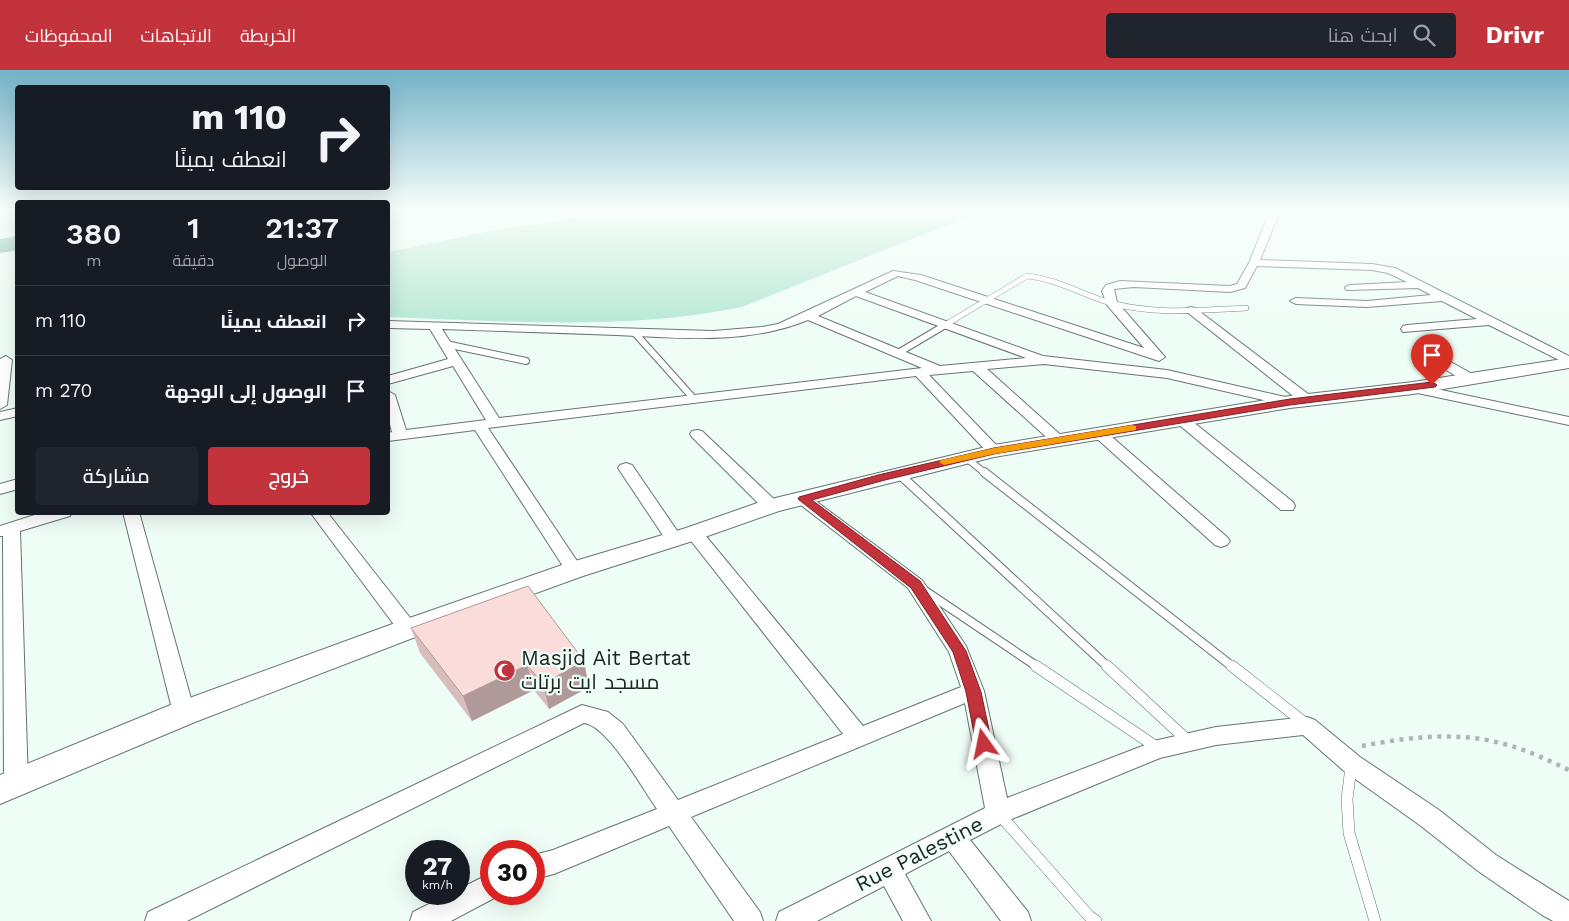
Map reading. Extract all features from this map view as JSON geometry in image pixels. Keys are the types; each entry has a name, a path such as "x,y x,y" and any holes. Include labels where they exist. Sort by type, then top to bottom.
{"street":[{"path":"1167,374 1159,357 1111,303 1108,291 1110,287 1120,284 1236,288 1241,286 1259,251"},
{"path":"1254,263 1380,267 1391,270 1569,362"},
{"path":"390,324 713,334 748,332 781,327 897,273 917,277 1159,357"},
{"path":"1351,288 1421,284"},
{"path":"854,292 1044,360"},
{"path":"1296,301 1367,304 1445,297"},
{"path":"1191,310 1298,401"},
{"path":"808,316 939,370"},
{"path":"1407,329 1489,321"},
{"path":"434,326 456,361 487,424 574,570"},
{"path":"1420,349 1471,379"},
{"path":"0,405 6,360"},
{"path":"390,409 394,436 919,372 1044,360 1167,374 1298,401"},
{"path":"390,379 456,361"},
{"path":"54,515 5,530 8,786 184,713 408,629 574,570 684,536 771,506 804,499 898,473 994,451 1298,401 1413,388 1569,362"},
{"path":"976,366 1059,441"},
{"path":"919,372 994,451"},
{"path":"1413,388 1569,421"},
{"path":"0,416 15,413"},
{"path":"1182,420 1287,506"},
{"path":"1100,433 1220,541"},
{"path":"697,434 771,506"},
{"path":"626,468 858,737"},
{"path":"0,489 15,485"},
{"name":"Rue Palestine","path":"788,921 998,813 973,692 959,651 916,584 804,499"},
{"path":"132,515 184,713"},
{"path":"320,515 408,629"},
{"path":"545,864 674,814 858,737 973,692"},
{"path":"158,921 582,714 600,718 615,730 750,921"},
{"path":"998,813 1158,749 1190,744 1216,736 1307,726 1345,758 1430,818 1486,863 1569,915"},
{"path":"952,836 1018,921"},
{"path":"889,870 918,921"},
{"path":"423,921 480,892"}],"lane":[{"path":"898,353 1027,276 1041,278 1111,303 1157,310 1246,308"},
{"path":"634,332 694,399"},
{"path":"446,344 526,361"},
{"path":"965,457 1307,726"},
{"path":"898,473 1190,744"},
{"path":"916,584 1158,749"},
{"path":"1345,758 1349,833 1375,921"},
{"path":"998,813 1096,921"}],"path":[{"path":"1345,758 1380,742 1453,737 1494,741 1528,751 1569,770"}],"green space":[{"path":"883,251 742,307 654,319 610,322 521,322 390,317 390,252"}],"building":[{"name":"Masjid Ait Bertat مسجد ايت برتات","path":"528,586 584,661 543,684 527,665 463,696 411,628"}],"slow traffic":[{"path":"944,462 994,451 1132,428"}],"place":[{"name":"Masjid Ait Bertat مسجد ايت برتات","path":"505,670"}],"route":[{"path":"984,744 973,692 959,651 916,584 804,499 994,451 1290,402 1432,385"}]}
